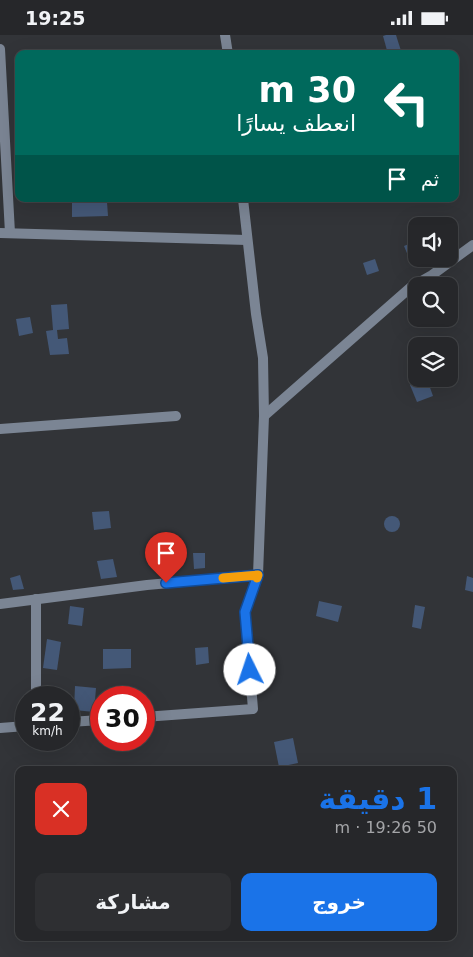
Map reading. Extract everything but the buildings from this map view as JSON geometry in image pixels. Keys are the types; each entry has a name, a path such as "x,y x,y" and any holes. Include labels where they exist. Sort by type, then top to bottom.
{"street":[{"path":"225,35 227,50"},
{"path":"0,49 5,233 247,240"},
{"path":"155,716 253,709 245,612 258,575 264,416 263,358 243,202"},
{"path":"264,416 411,287 432,275 473,245"},
{"path":"0,429 176,416"},
{"path":"0,604 147,585 258,575"},
{"path":"36,599 36,686"},
{"path":"0,728 15,727"}],"slow traffic":[{"path":"223,578 258,575 257,578"}],"route":[{"path":"166,583 258,575 245,612 250,670"}]}
